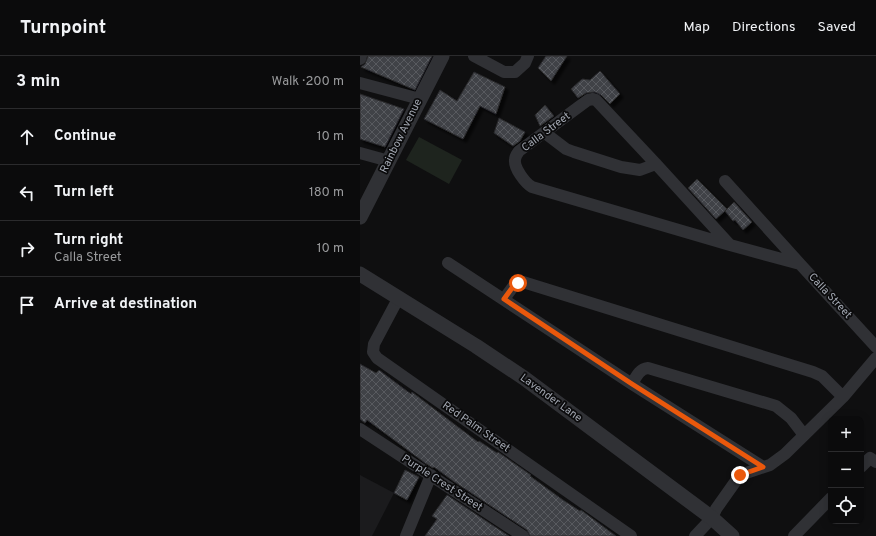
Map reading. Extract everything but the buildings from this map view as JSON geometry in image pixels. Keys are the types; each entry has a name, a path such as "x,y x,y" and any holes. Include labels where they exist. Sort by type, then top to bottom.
{"street":[{"name":"Rainbow Avenue","path":"360,217 442,56"},
{"path":"474,56 504,72 515,72 524,63 528,56"},
{"path":"360,83 420,99"},
{"name":"Calla Street","path":"730,245 598,102 593,99 588,100 519,151 516,156 515,162 527,184 532,187 730,245 800,264 876,347"},
{"path":"545,133 574,152 614,165 640,170 656,164"},
{"path":"360,153 389,162"},
{"path":"725,181 800,264"},
{"path":"448,263 632,384 763,467"},
{"name":"Lavender Lane","path":"360,274 399,297 524,378 712,518 732,536"},
{"path":"504,299 515,284 523,282 813,372 822,376 843,397"},
{"name":"Red Palm Street","path":"399,297 374,344 373,352 377,358 631,536"},
{"path":"695,536 712,518 716,509 740,475 777,461 843,397 876,358"},
{"path":"632,384 640,371 648,368 776,406 790,418 804,435"},
{"name":"Purple Crest Street","path":"360,430 523,536"},
{"path":"864,464 870,458 876,462"},
{"path":"406,536 431,475"},
{"path":"794,536 828,501"}],"shaded area":[{"path":"419,137 462,160 449,184 406,160"},
{"path":"360,475 394,493 372,536 360,536"}],"route":[{"path":"518,283 515,284 504,299 632,384 763,467 740,475"}]}
